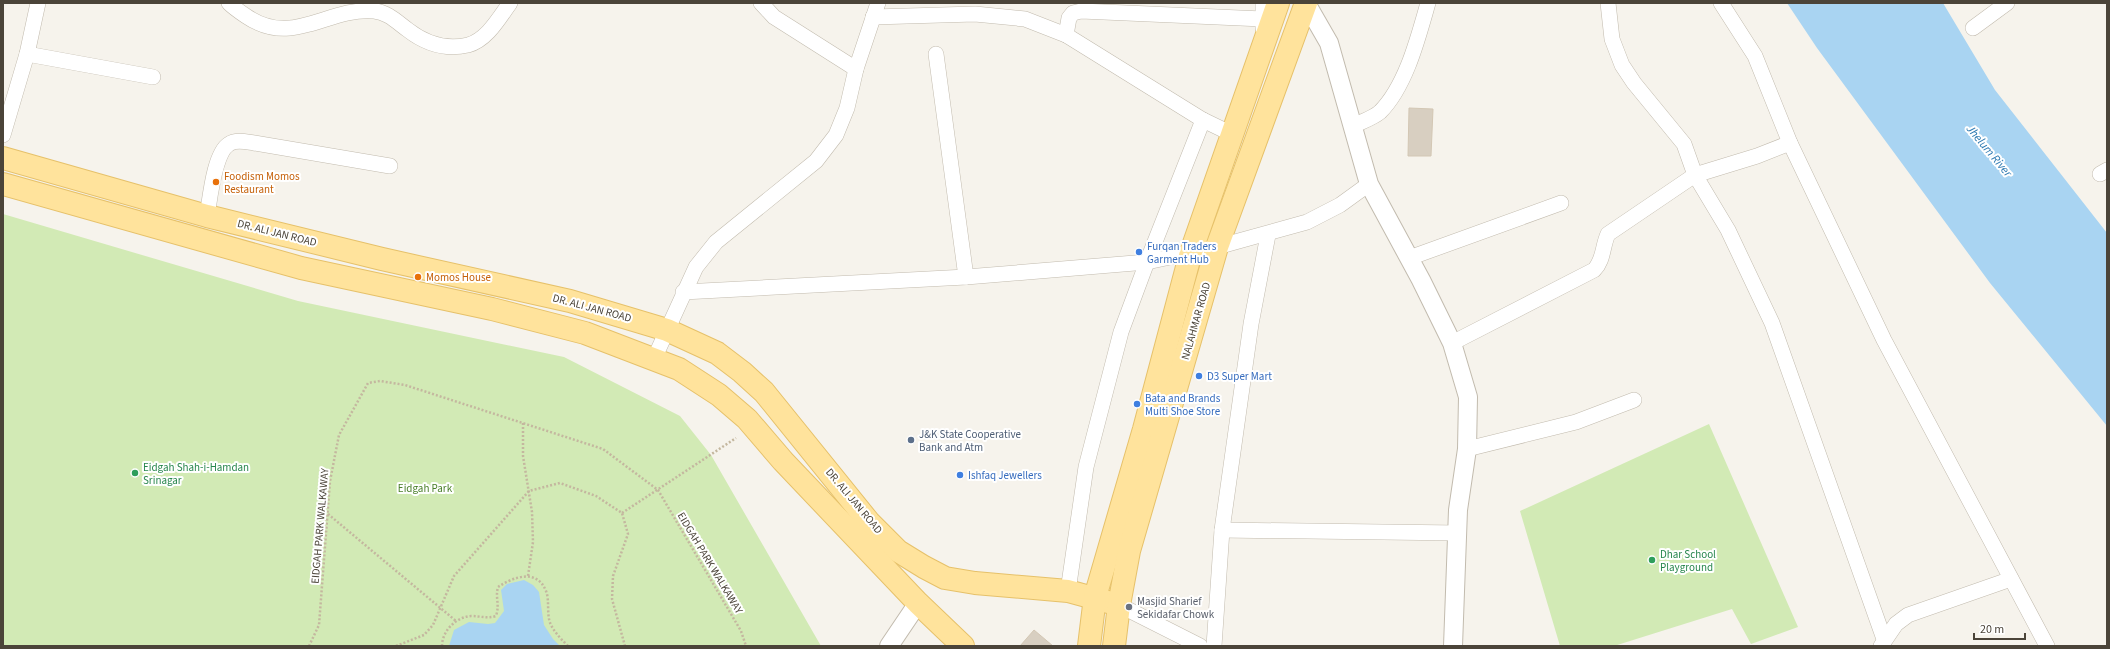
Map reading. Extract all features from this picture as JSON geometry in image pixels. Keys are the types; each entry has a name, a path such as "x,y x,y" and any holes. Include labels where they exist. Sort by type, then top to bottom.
{"main road":[{"name":"NALAHMAR ROAD","path":"1089,646 1095,597 1144,428 1191,252 1278,3"},
{"name":"NALAHMAR ROAD","path":"1114,646 1119,604 1129,552 1218,247 1306,3"},
{"name":"DR. ALI JAN ROAD","path":"3,158 207,216 382,259 570,301 667,330 717,353 742,372 764,392 869,522 898,551 945,578 975,583 1068,591 1095,597"},
{"name":"DR. ALI JAN ROAD","path":"3,184 301,268 492,309 584,334 679,369 712,390 747,419 783,461 918,603 963,646"},
{"path":"1095,597 1119,604"}],"street":[{"path":"3,135 27,54 38,3"},
{"path":"229,3 256,23 282,30 307,26 357,11 376,11 393,18 410,32 432,45 450,47 468,45 482,38 510,3"},
{"path":"761,3 774,17 856,69"},
{"path":"1262,47 1263,3"},
{"path":"1306,3 1329,43 1369,184 1409,258 1452,343 1468,397 1467,449 1458,510 1454,646"},
{"path":"1353,126 1379,113 1398,87 1419,32 1428,3"},
{"path":"1608,3 1612,39 1622,65 1634,83 1684,144 1695,175 1728,230 1772,323 1883,643"},
{"path":"1722,3 1755,56 1790,143 1884,340 2047,646"},
{"path":"1972,28 2007,3"},
{"path":"654,359 696,266 716,242 816,161 836,135 847,108 856,69 875,10 975,14 1024,19 1066,35 1203,120 1232,134"},
{"path":"1066,35 1069,18 1073,13 1081,11 1263,18"},
{"path":"27,54 153,77"},
{"path":"936,54 966,277"},
{"path":"1068,591 1086,467 1101,403 1121,332 1203,120"},
{"path":"207,216 216,169 221,153 229,144 239,141 390,166"},
{"path":"1452,343 1594,270 1600,264 1604,242 1608,234 1695,175 1757,156 1790,143"},
{"path":"684,292 966,277 1147,262 1268,235 1307,222 1340,205 1369,184"},
{"path":"1409,258 1561,203"},
{"path":"1214,646 1222,530 1252,324 1268,235"},
{"path":"1467,449 1576,422 1634,400"},
{"path":"1222,530 1458,532"},
{"path":"1883,643 1896,624 1908,615 2011,579"},
{"path":"889,646 918,603"},
{"path":"1119,604 1200,646"}],"path":[{"name":"EIDGAH PARK WALKAWAY","path":"309,646 319,624 330,480 339,435 368,383 380,381 405,385 603,449 658,490 741,631 746,646"},
{"path":"523,423 523,456 532,512 533,542 528,576"},
{"path":"622,513 736,438"},
{"path":"396,646 424,635 433,625 454,576 529,491 560,483 596,496 622,513 628,534 614,576 612,600 625,646"},
{"path":"328,514 456,621"},
{"path":"442,646 445,633 456,621 470,616 489,618 496,616 499,606 496,594 498,588 510,579 528,576 539,580 546,592 550,624 568,646"}],"green space":[{"name":"Eidgah Park","path":"3,214 298,301 564,357 680,416 711,455 821,646 3,646"},
{"name":"Dhar School Playground","path":"1709,424 1798,627 1751,644 1732,609 1614,646 1560,646 1520,511"}],"water":[{"name":"Jhelum River","path":"1787,3 1943,3 1995,90 2107,233 2107,426 1990,283 1817,48"},
{"path":"524,580 533,585 539,592 544,625 553,639 560,646 449,646 454,630 469,622 488,624 495,623 504,611 501,590 507,584"}],"building":[{"path":"1409,108 1433,109 1431,156 1408,156"},
{"path":"1034,630 1053,646 1020,646"}],"place":[{"name":"Foodism Momos Restaurant","path":"216,182"},
{"name":"Furqan Traders Garment Hub","path":"1139,252"},
{"name":"Momos House","path":"418,277"},
{"name":"D3 Super Mart","path":"1199,376"},
{"name":"Bata and Brands Multi Shoe Store","path":"1137,404"},
{"name":"J&K State Cooperative Bank and Atm","path":"911,440"},
{"name":"Eidgah Shah-i-Hamdan Srinagar","path":"135,473"},
{"name":"Ishfaq Jewellers","path":"960,475"},
{"name":"Dhar School Playground","path":"1652,560"},
{"name":"Masjid Sharief Sekidafar Chowk","path":"1129,607"}]}
